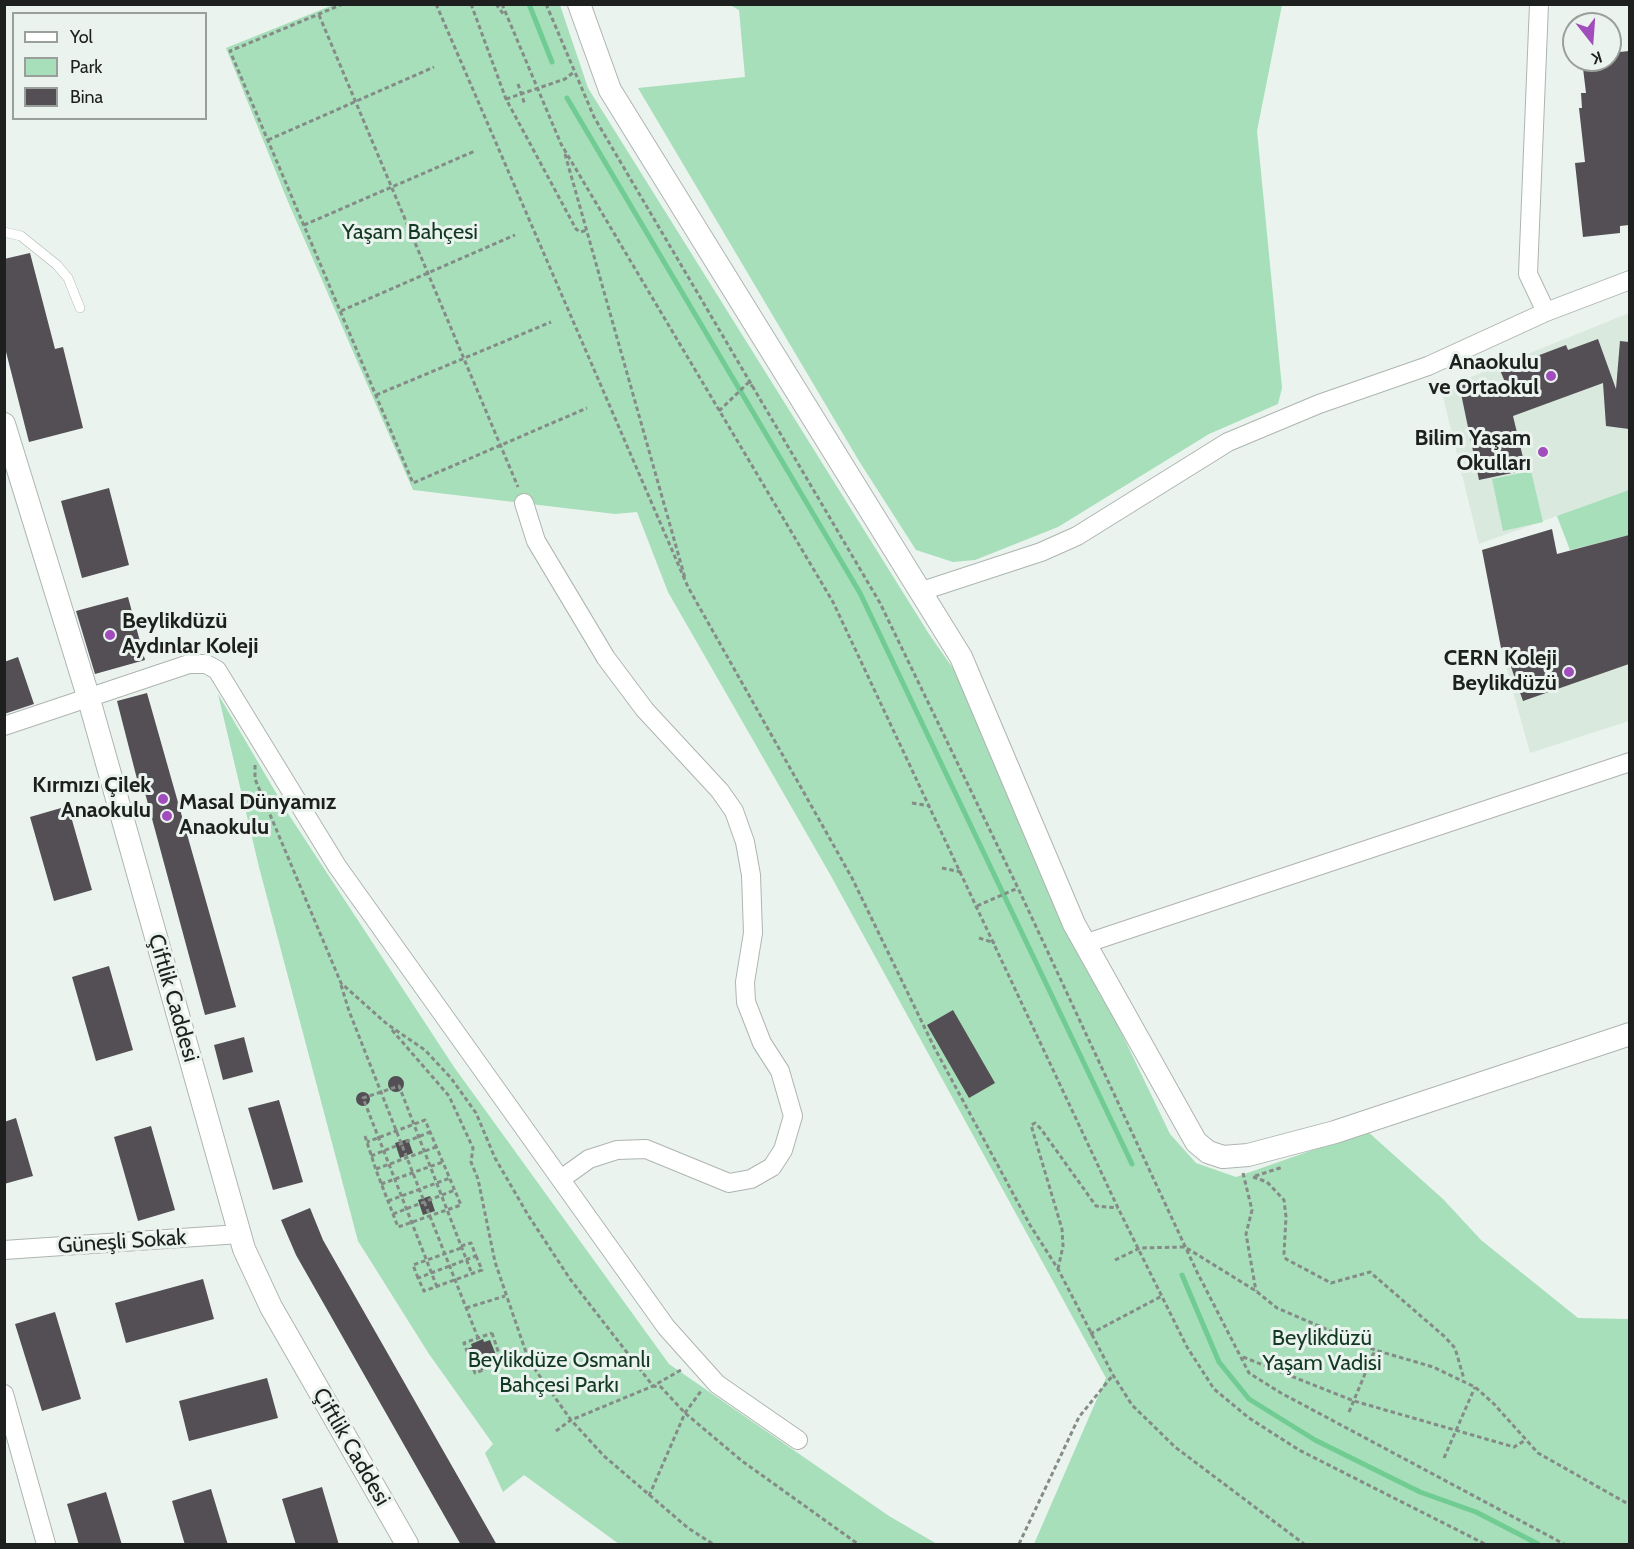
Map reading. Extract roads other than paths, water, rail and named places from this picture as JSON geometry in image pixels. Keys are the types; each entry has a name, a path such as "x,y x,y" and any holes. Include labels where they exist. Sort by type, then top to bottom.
{"street":[{"path":"579,4 610,90 962,657 1084,944 1196,1142 1208,1152 1223,1157 1248,1155 1335,1132 1629,1034"},
{"path":"1539,4 1528,274 1546,312"},
{"path":"922,591 1041,552 1077,536 1228,442 1319,404 1428,366 1546,312 1629,280"},
{"name":"Çiftlik Caddesi","path":"4,424 88,696 240,1234 271,1307 407,1545"},
{"path":"524,503 536,541 606,658 645,710 720,791 734,810 745,842 751,875 753,933 744,982 746,1002 762,1043 780,1071 793,1116 783,1150 772,1167 751,1179 729,1183 646,1149 617,1150 589,1159 561,1179"},
{"path":"4,726 189,664 206,664 217,670 337,866 666,1327 717,1384 798,1440"},
{"path":"1084,944 1629,762"},
{"name":"Güneşli Sokak","path":"4,1250 240,1234"},
{"path":"4,1395 46,1545"}],"lane":[{"path":"4,232 21,236 57,265 68,278 80,308"}],"waterway":[{"path":"529,4 552,62"},
{"path":"567,98 860,593 1132,1164"},
{"path":"1182,1275 1219,1362 1249,1399 1315,1440 1420,1492 1476,1512 1538,1544"}],"place":[{"name":"Anaokulu ve Ortaokul","path":"1551,376"},
{"name":"Bilim Yaşam Okulları","path":"1543,452"},
{"name":"Beylikdüzü Aydınlar Koleji","path":"110,635"},
{"name":"CERN Koleji Beylikdüzü","path":"1569,672"},
{"name":"Kırmızı Çilek Anaokulu","path":"163,799"},
{"name":"Masal Dünyamız Anaokulu","path":"167,816"}],"park label":[{"name":"Yaşam Bahçesi","path":"410,233"},
{"name":"Beylikdüzü Yaşam Vadisi","path":"1322,1352"},
{"name":"Beylikdüze Osmanlı Bahçesi Parkı","path":"559,1374"}]}
